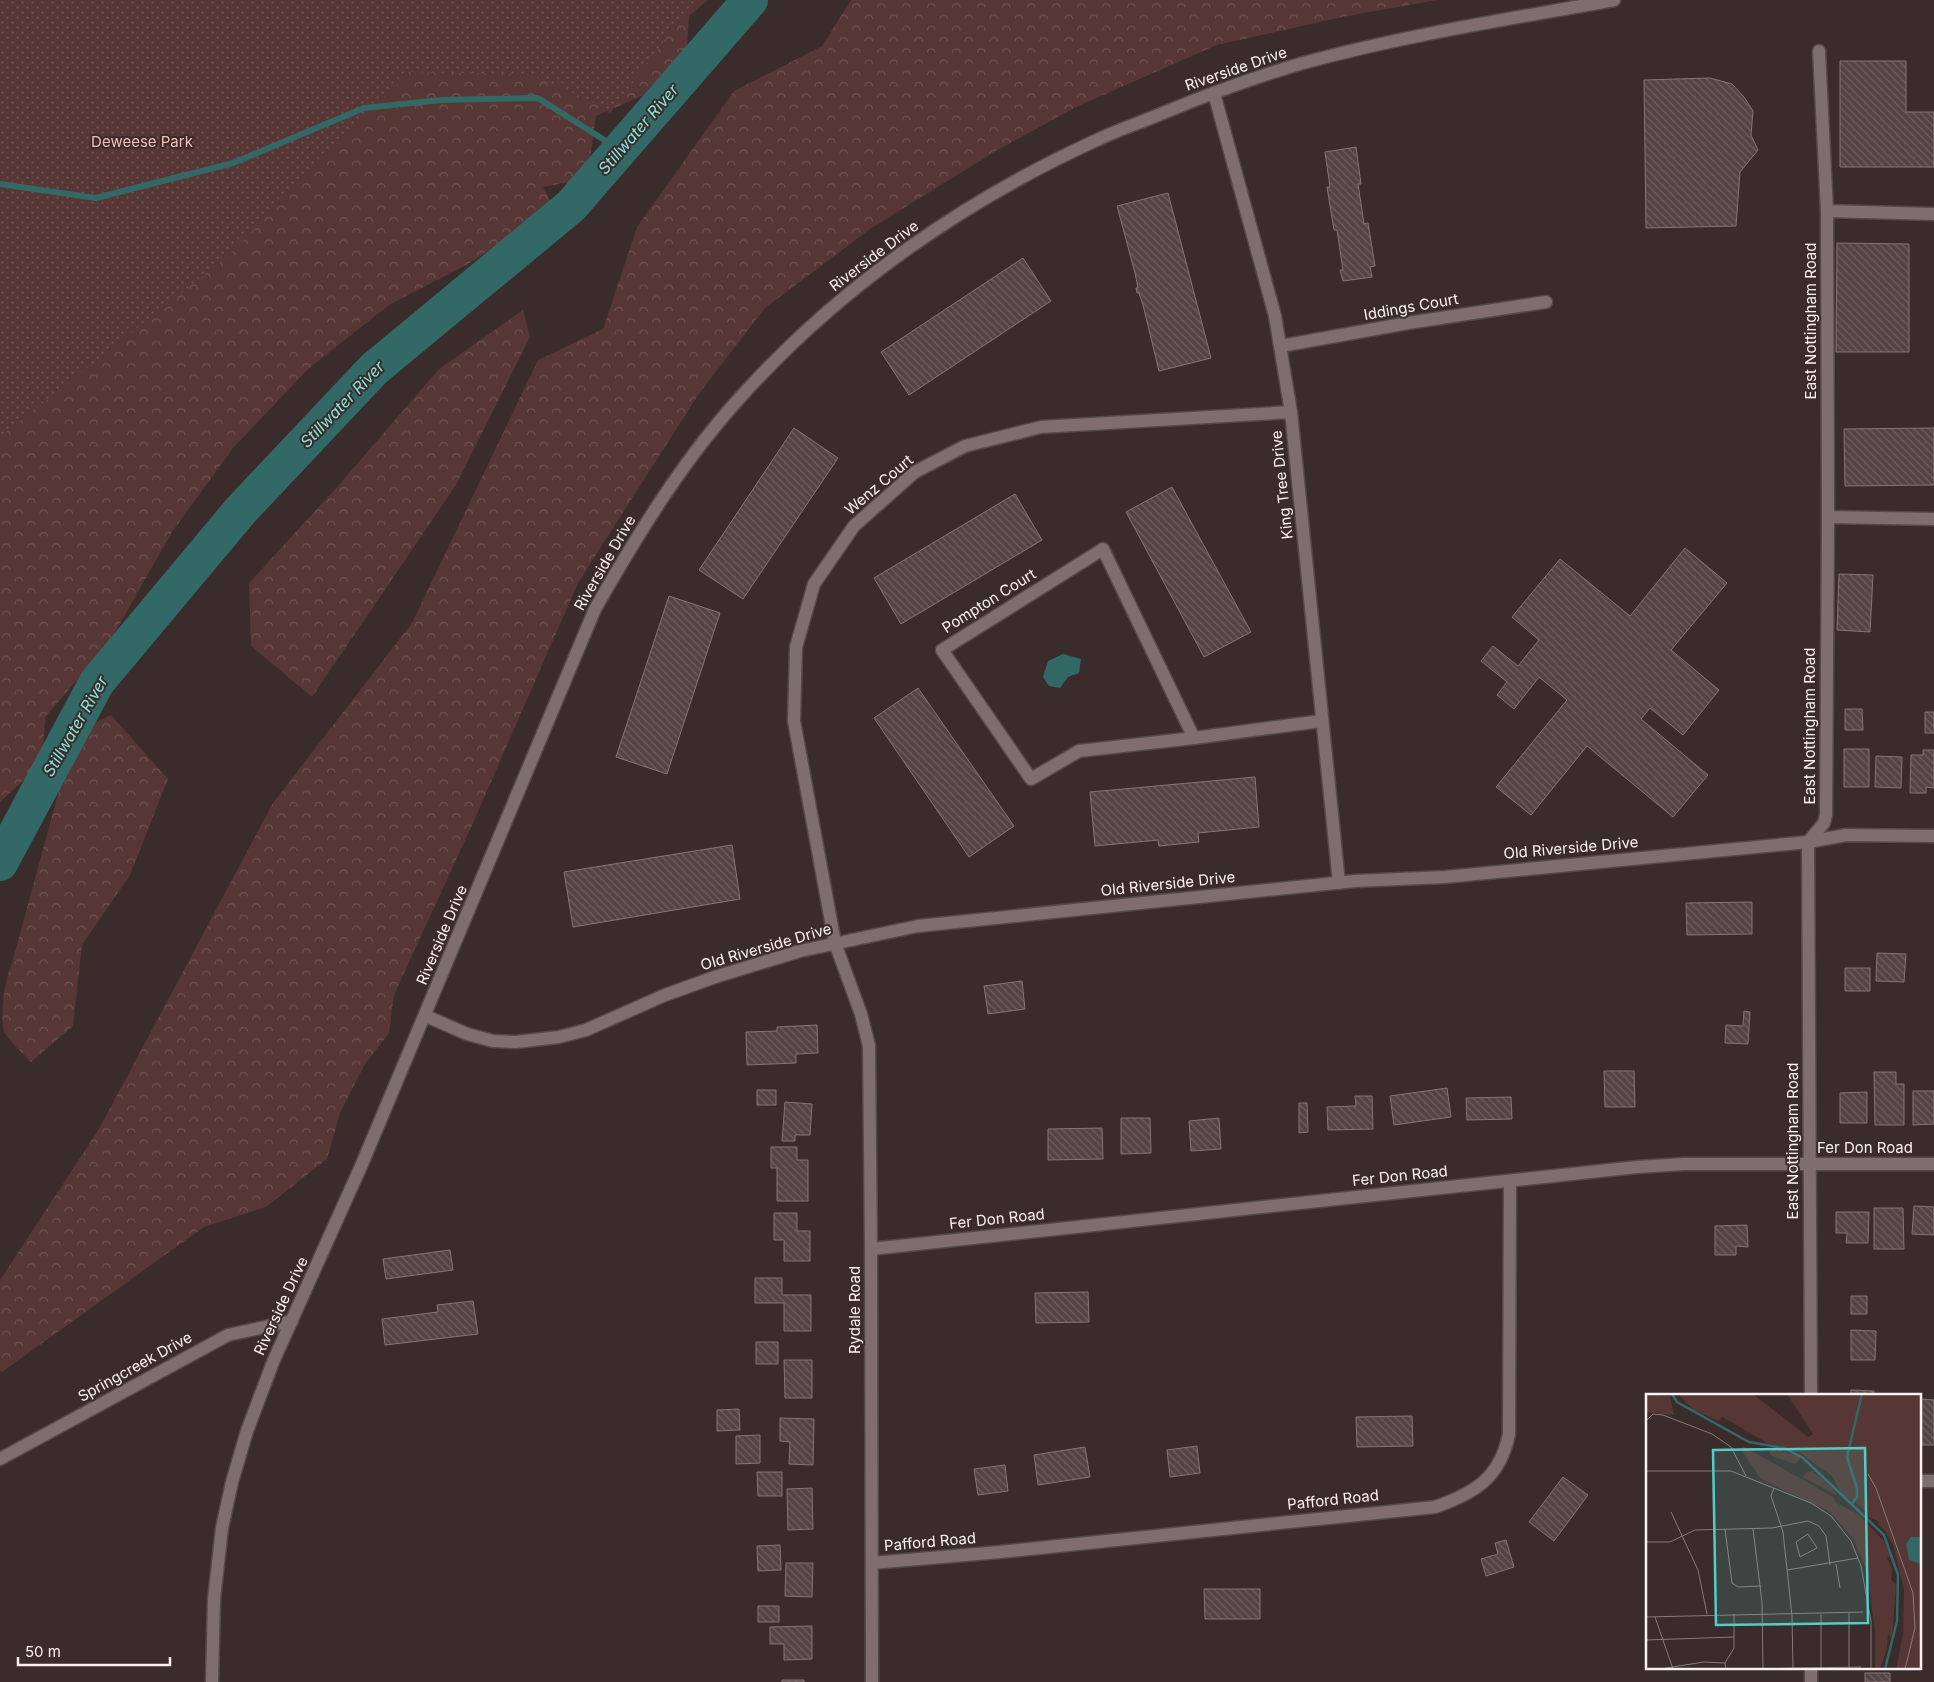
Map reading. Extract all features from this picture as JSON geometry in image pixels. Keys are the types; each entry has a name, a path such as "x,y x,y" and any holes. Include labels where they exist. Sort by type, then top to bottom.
{"street":[{"name":"Riverside Drive","path":"212,1682 214,1600 222,1528 232,1482 253,1415 273,1362 339,1219 426,1016 595,609 626,555 682,468 746,390 808,328 872,273 925,236 1024,176 1100,138 1248,80 1315,60 1450,29 1614,0"},
{"name":"East Nottingham Road","path":"1811,1394 1808,842 1824,823 1826,815 1828,517 1827,210 1819,51"},
{"name":"King Tree Drive","path":"1214,93 1275,316 1281,346 1291,412 1339,883"},
{"path":"1827,210 1934,214"},
{"name":"Iddings Court","path":"1281,346 1415,322 1546,302"},
{"name":"Wenz Court","path":"835,943 794,721 796,647 814,584 854,526 915,472 965,446 1041,427 1291,412"},
{"path":"1828,517 1934,519"},
{"name":"Pompton Court","path":"1194,738 1103,549 942,650 1031,779 1079,751 1194,738 1321,721"},
{"name":"Old Riverside Drive","path":"426,1016 467,1034 493,1041 516,1042 559,1037 586,1030 665,995 715,977 800,951 918,926 1339,883 1444,877 1808,842 1846,835 1934,836"},
{"name":"Rydale Road","path":"835,943 861,1014 869,1046 872,1249 872,1682"},
{"name":"Fer Don Road","path":"872,1249 1637,1166 1674,1164 1934,1164"},
{"name":"Pafford Road","path":"872,1563 1000,1552 1435,1506 1471,1492 1492,1474 1502,1459 1509,1434 1510,1181"},
{"name":"Springcreek Drive","path":"0,1459 228,1335 292,1321"}],"green space":[{"name":"Deweese Park","path":"0,0 695,0 610,113 587,99 529,74 409,72 227,257 0,437"},
{"path":"258,0 708,0 689,16 686,59 651,92 596,116 587,179 543,187 560,221 535,248 505,240 468,264 389,305 308,369 233,448 172,532 109,643 46,716 41,764 0,802 0,426"},
{"path":"851,0 1437,0 1342,17 1217,45 1076,107 994,152 870,229 765,308 698,395 578,583 473,823 394,995 389,1033 365,1064 340,1113 327,1159 266,1207 204,1227 2,1372 0,1371 0,1280 99,1129 273,803 412,623 538,360 603,329 637,227 734,91 822,46"},
{"path":"523,310 530,337 456,485 312,697 251,646 249,583 337,487 439,369"},
{"path":"111,715 168,779 130,875 82,945 73,1026 31,1062 4,1032 3,1006 7,979 75,732"}],"water":[{"path":"1063,654 1081,659 1079,673 1068,677 1060,688 1049,686 1043,677 1048,661"}],"building":[{"path":"1840,61 1906,61 1906,112 1934,112 1934,167 1840,167"},
{"path":"1710,78 1732,84 1753,111 1751,135 1758,150 1740,172 1736,226 1646,228 1644,80"},
{"path":"1356,147 1361,184 1358,184 1364,224 1368,223 1375,266 1370,267 1372,277 1343,281 1340,270 1343,270 1337,230 1334,230 1327,187 1330,187 1325,152"},
{"path":"1168,193 1211,358 1159,371 1143,305 1139,293 1137,293 1135,273 1117,206"},
{"path":"1837,243 1909,244 1909,352 1836,352"},
{"path":"1023,258 1051,301 909,395 881,352"},
{"path":"794,428 838,458 743,599 699,570"},
{"path":"1934,428 1934,485 1845,486 1844,429"},
{"path":"1172,487 1251,632 1204,657 1126,512"},
{"path":"1015,494 1042,540 901,624 874,578"},
{"path":"1685,548 1727,583 1671,650 1719,690 1683,735 1650,708 1641,719 1708,775 1673,817 1587,746 1531,815 1496,787 1567,700 1539,677 1514,709 1497,695 1507,682 1481,661 1493,646 1518,666 1539,640 1512,617 1560,559 1630,616"},
{"path":"1839,574 1873,575 1870,632 1837,630"},
{"path":"669,596 720,613 667,774 616,757"},
{"path":"918,688 1014,826 969,857 874,718"},
{"path":"1845,709 1862,709 1863,730 1845,730"},
{"path":"1925,712 1934,712 1934,733 1925,733"},
{"path":"1844,749 1869,749 1869,787 1844,787"},
{"path":"1923,750 1934,750 1934,788 1926,787 1926,793 1910,793 1911,755 1923,755"},
{"path":"1876,756 1902,757 1901,788 1875,787"},
{"path":"1255,777 1259,827 1198,833 1199,842 1159,846 1158,840 1095,846 1090,792"},
{"path":"732,845 740,899 573,927 564,872"},
{"path":"1752,902 1752,934 1687,935 1686,903"},
{"path":"1877,953 1906,954 1904,982 1876,981"},
{"path":"1845,968 1870,968 1870,991 1845,991"},
{"path":"1022,981 1025,1009 988,1014 984,986"},
{"path":"1744,1011 1750,1012 1748,1044 1725,1043 1726,1025 1743,1026"},
{"path":"817,1025 818,1053 796,1054 796,1063 747,1065 746,1032 777,1031 777,1027"},
{"path":"1604,1071 1634,1071 1635,1107 1605,1107"},
{"path":"1874,1072 1896,1072 1896,1084 1904,1084 1904,1125 1875,1125"},
{"path":"1447,1088 1451,1117 1394,1125 1390,1096"},
{"path":"757,1090 776,1090 776,1105 757,1105"},
{"path":"1913,1091 1934,1091 1934,1124 1913,1125"},
{"path":"1867,1092 1867,1123 1840,1123 1840,1093"},
{"path":"1355,1096 1372,1096 1373,1129 1328,1130 1327,1107 1356,1106"},
{"path":"1511,1097 1512,1119 1467,1120 1466,1098"},
{"path":"785,1102 812,1104 810,1135 795,1135 795,1141 782,1141"},
{"path":"1299,1103 1307,1103 1308,1132 1299,1133"},
{"path":"1121,1118 1150,1118 1151,1153 1121,1154"},
{"path":"1219,1118 1221,1149 1191,1151 1189,1121"},
{"path":"1102,1128 1103,1159 1048,1160 1048,1129"},
{"path":"771,1147 797,1147 797,1160 808,1160 808,1201 777,1201 777,1168 771,1168"},
{"path":"1914,1206 1934,1207 1934,1235 1912,1234"},
{"path":"1874,1208 1903,1208 1904,1249 1874,1249"},
{"path":"1836,1212 1869,1212 1868,1243 1846,1243 1847,1233 1836,1233"},
{"path":"774,1213 797,1213 797,1231 810,1231 810,1261 784,1261 784,1240 774,1240"},
{"path":"1747,1225 1748,1247 1736,1246 1736,1255 1715,1255 1715,1226"},
{"path":"450,1250 453,1270 386,1279 383,1259"},
{"path":"755,1278 782,1278 782,1295 811,1295 811,1331 784,1331 784,1303 755,1303"},
{"path":"1088,1292 1089,1322 1036,1323 1035,1293"},
{"path":"1851,1296 1867,1296 1867,1314 1851,1314"},
{"path":"473,1301 478,1334 385,1345 382,1319 438,1312 437,1305"},
{"path":"1851,1330 1876,1331 1875,1360 1851,1360"},
{"path":"756,1342 778,1342 778,1364 756,1364"},
{"path":"784,1360 812,1360 812,1398 785,1398"},
{"path":"1851,1390 1874,1391 1873,1394 1850,1394"},
{"path":"1922,1399 1934,1400 1934,1445 1922,1445"},
{"path":"739,1409 740,1430 717,1431 717,1410"},
{"path":"1412,1416 1413,1446 1357,1447 1356,1417"},
{"path":"780,1418 814,1419 813,1465 789,1464 790,1442 780,1441"},
{"path":"760,1435 760,1463 736,1464 736,1436"},
{"path":"1197,1446 1200,1473 1170,1477 1167,1450"},
{"path":"1085,1447 1090,1477 1038,1485 1034,1455"},
{"path":"1005,1465 1008,1491 978,1495 974,1469"},
{"path":"757,1472 782,1472 782,1496 758,1496"},
{"path":"1563,1477 1588,1495 1554,1541 1529,1522"},
{"path":"812,1488 813,1529 788,1530 787,1489"},
{"path":"1506,1540 1514,1567 1486,1576 1481,1559 1498,1554 1495,1543"},
{"path":"780,1545 781,1570 758,1571 757,1546"},
{"path":"786,1563 813,1563 812,1597 785,1596"},
{"path":"1204,1589 1260,1589 1260,1619 1205,1619"},
{"path":"758,1606 779,1606 779,1622 758,1622"},
{"path":"812,1626 812,1659 784,1660 784,1644 770,1644 770,1627"},
{"path":"1865,1673 1890,1673 1890,1682 1865,1682"},
{"path":"782,1680 804,1680 804,1682 782,1682"}],"waterway":[{"name":"Stillwater River","path":"0,863 97,682 241,510 374,369 571,206 750,0"},
{"path":"0,184 96,198 233,163 364,108 441,100 538,98 620,150"}]}
